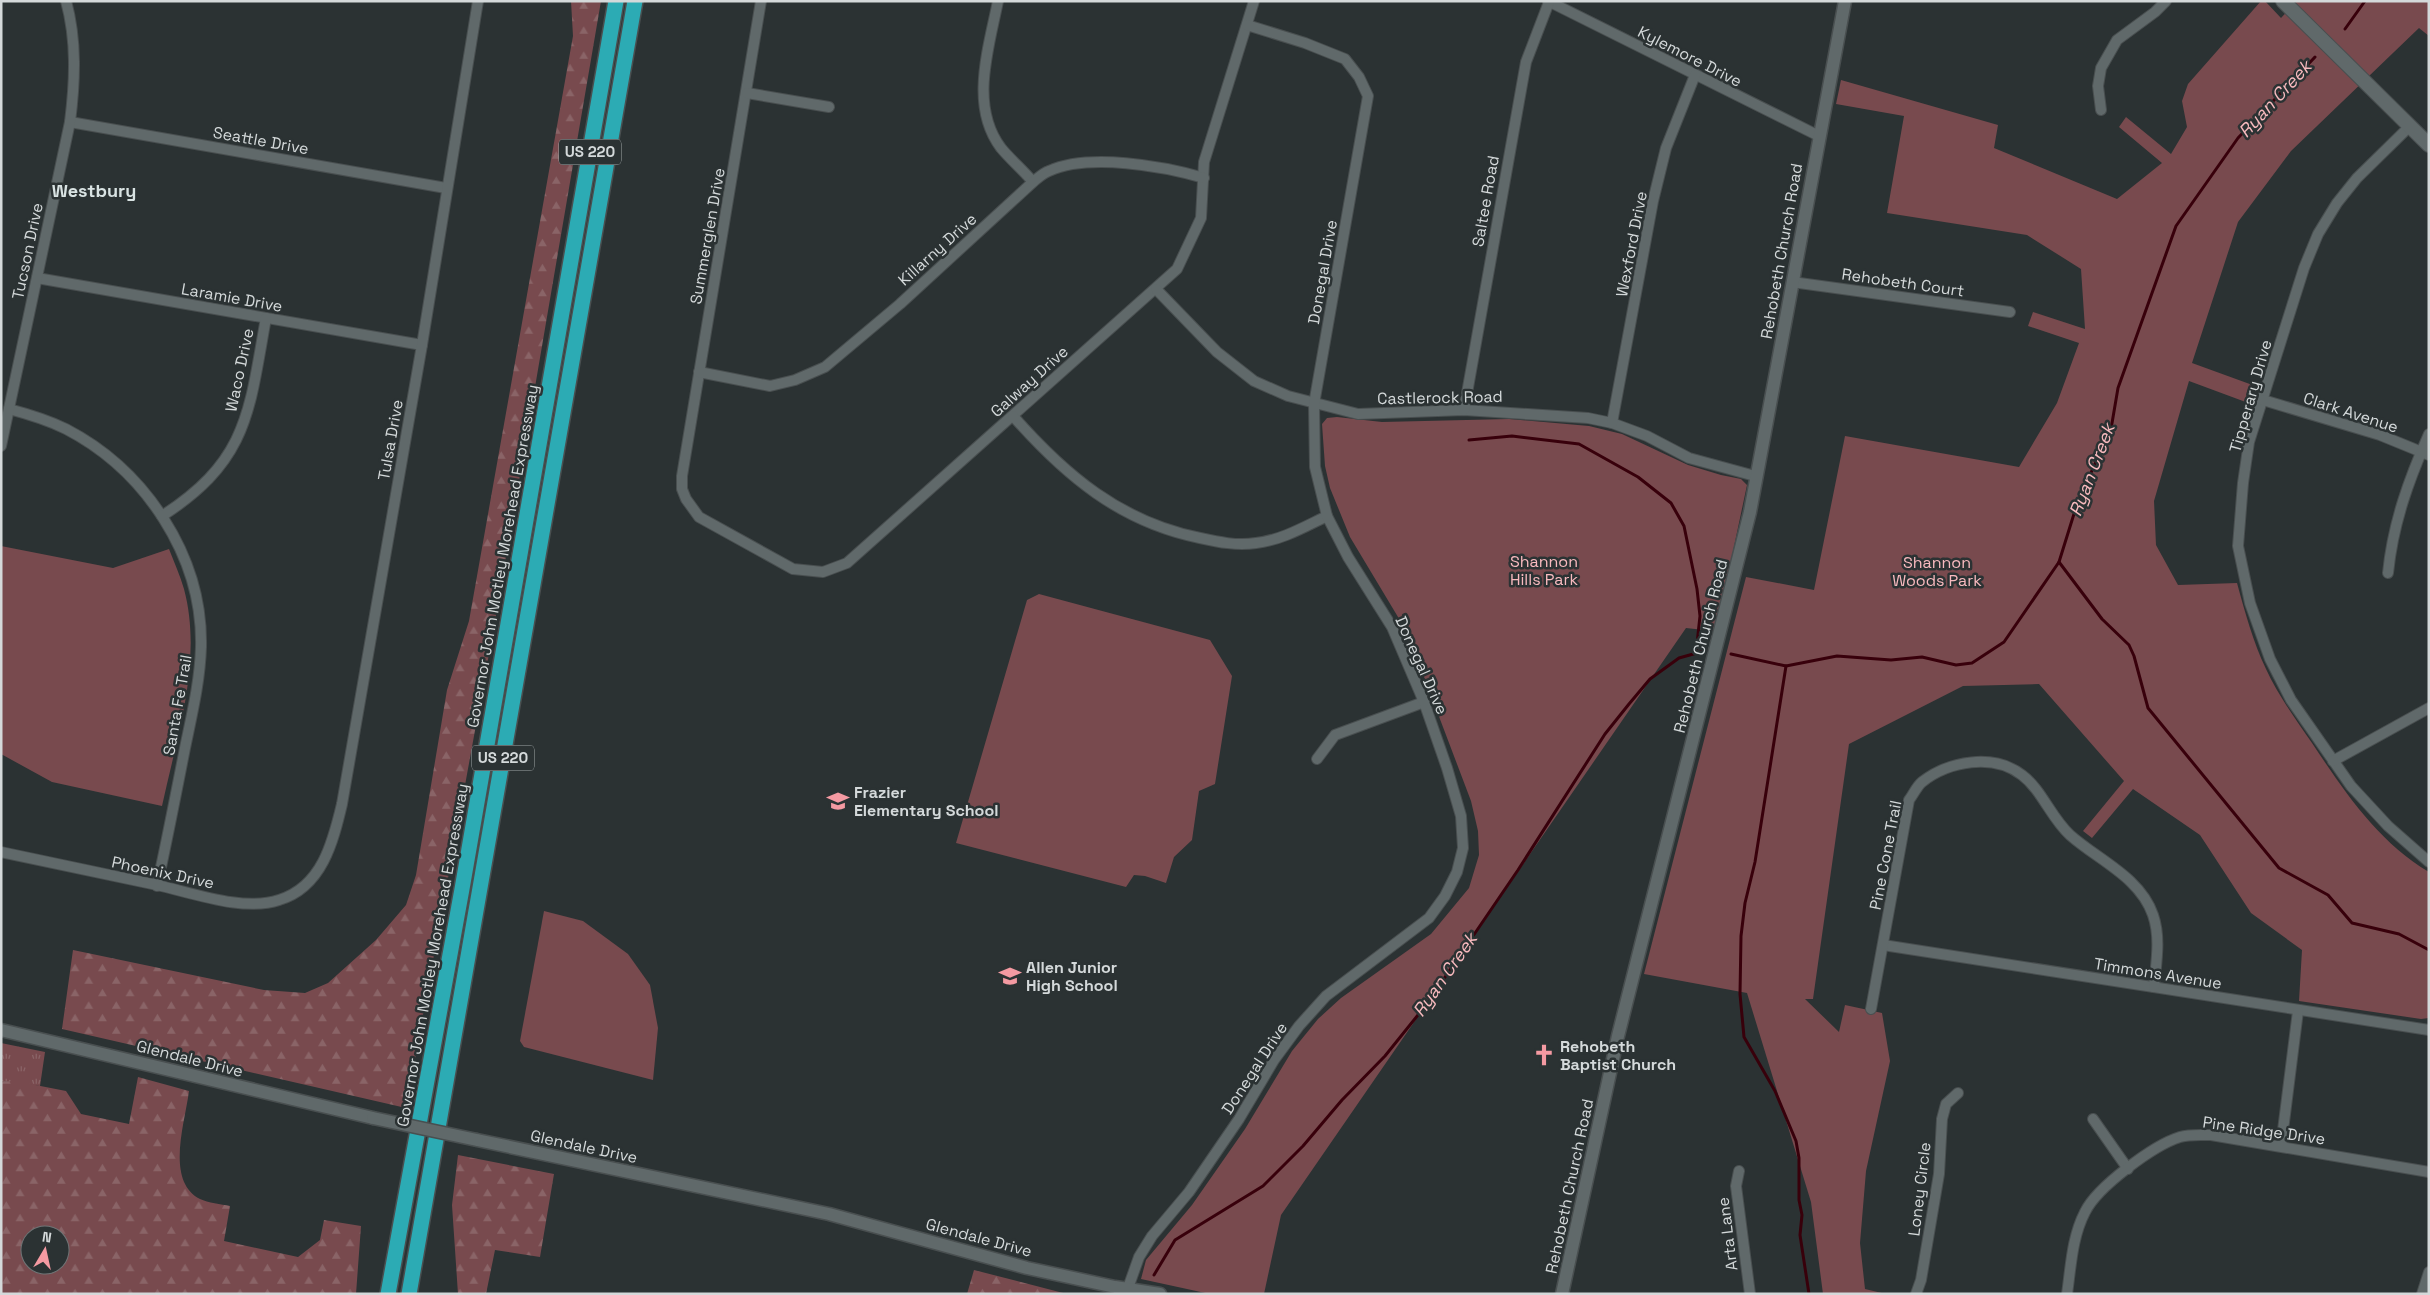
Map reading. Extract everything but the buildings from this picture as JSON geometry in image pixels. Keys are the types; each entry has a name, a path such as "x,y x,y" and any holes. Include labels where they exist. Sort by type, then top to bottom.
{"highway":[{"name":"US 220","path":"409,1294 636,1"},
{"name":"Governor John Motley Morehead Expressway","path":"388,1294 462,888 614,5"}],"main road":[{"path":"2283,1 2429,145"}],"street":[{"name":"Tucson Drive","path":"1,446 70,122 75,70 74,46 66,1"},
{"name":"Tulsa Drive","path":"312,878 333,843 342,804 422,345 446,188 478,1"},
{"name":"Summerglen Drive","path":"682,476 761,1"},
{"path":"998,1 983,77 986,109 991,128 1000,146 1033,182"},
{"name":"Galway Drive","path":"682,476 682,489 686,499 699,518 793,569 824,572 847,563 1177,269 1200,218 1204,162 1254,1"},
{"name":"Rehobeth Church Road","path":"1562,1294 1618,1036 1750,512 1845,1"},
{"path":"2101,110 2098,86 2101,68 2117,40 2155,12 2166,1"},
{"name":"Kylemore Drive","path":"1549,2 1819,136"},
{"name":"Saltee Road","path":"1464,410 1526,62 1549,2"},
{"name":"Donegal Drive","path":"1128,1288 1139,1257 1152,1236 1189,1192 1240,1119 1274,1060 1299,1026 1326,996 1429,918 1445,896 1457,872 1463,848 1461,816 1448,768 1424,702 1392,627 1348,558 1327,516 1315,467 1314,404 1368,96 1359,77 1345,59 1305,43 1246,25"},
{"name":"Wexford Drive","path":"1612,423 1653,201 1666,148 1695,75"},
{"path":"746,93 829,107"},
{"name":"Seattle Drive","path":"70,122 446,188"},
{"name":"Tipperary Drive","path":"2410,126 2357,178 2337,203 2318,234 2304,268 2249,442 2243,483 2238,546 2250,603 2270,659 2292,700 2351,786 2382,820 2429,862"},
{"name":"Killarny Drive","path":"699,372 770,386 795,380 825,367 920,286 1033,182 1049,171 1078,163 1133,164 1177,170 1204,178"},
{"name":"Laramie Drive","path":"37,278 422,345"},
{"name":"Rehobeth Court","path":"1792,282 2010,312"},
{"name":"Castlerock Road","path":"1156,289 1217,352 1254,381 1288,396 1358,414 1464,410 1550,414 1588,418 1612,423 1647,436 1689,458 1756,476"},
{"name":"Waco Drive","path":"162,516 181,503 213,475 235,444 249,410 266,318"},
{"name":"Clark Avenue","path":"2263,400 2380,436 2425,453"},
{"name":"Santa Fe Trail","path":"9,409 65,429 108,456 148,495 162,516 186,562 196,596 201,644 199,681 157,886"},
{"path":"1013,416 1045,452 1082,485 1123,511 1180,534 1228,543 1256,543 1283,537 1327,516"},
{"path":"2388,573 2390,550 2402,500 2425,453 2429,434"},
{"path":"1317,759 1335,735 1424,702"},
{"path":"2333,761 2429,708"},
{"name":"Pine Cone Trail","path":"1871,1009 1909,800 1921,783 1942,770 1961,764 1979,762 2000,765 2022,775 2068,833 2124,874 2140,894 2153,915 2158,938 2154,987"},
{"name":"Phoenix Drive","path":"1,852 218,899 258,905 281,900 312,878"},
{"name":"Timmons Avenue","path":"1883,945 2429,1030"},
{"path":"2281,1146 2298,1011"},
{"name":"Glendale Drive","path":"1,1030 373,1118 829,1214 1027,1268 1160,1294"},
{"name":"Loney Circle","path":"1916,1294 1921,1280 1939,1174 1942,1119 1946,1104 1958,1093"},
{"path":"2093,1119 2128,1169"},
{"name":"Pine Ridge Drive","path":"2067,1294 2075,1239 2085,1211 2098,1193 2128,1169 2159,1147 2179,1137 2192,1134 2211,1135 2429,1172"},
{"name":"Arta Lane","path":"1739,1171 1736,1186 1750,1294"},
{"path":"2422,1294 2429,1272"}],"green space":[{"path":"571,1 601,1 495,621 406,1108 62,1029 73,950 264,990 305,993 328,983 376,940 406,905 416,875 447,690 469,621 573,36"},
{"name":"Shannon Woods Park","path":"2261,1 2265,1 2281,18 2297,1 2429,1 2429,36 2419,28 2291,151 2238,222 2192,363 2258,387 2251,404 2189,381 2154,501 2156,545 2178,585 2237,583 2261,659 2276,688 2294,716 2363,814 2394,846 2429,872 2429,1018 2421,1019 2299,1001 2302,950 2251,913 2200,835 2133,789 2092,838 2083,831 2124,781 2039,684 1963,686 1849,744 1813,999 1805,999 1839,1032 1845,1005 1882,1013 1890,1061 1866,1171 1860,1243 1865,1289 1886,1294 1823,1294 1811,1202 1747,993 1644,974 1746,577 1814,590 1845,436 2019,467 2057,403 2079,343 2028,326 2033,312 2085,329 2081,269 2027,235 1887,213 1904,116 1836,104 1841,80 1998,125 1994,148 2117,199 2162,163 2119,127 2126,117 2171,154 2187,127 2182,101 2188,84"},
{"name":"Shannon Hills Park","path":"1337,417 1382,422 1509,419 1589,426 1622,434 1688,465 1741,479 1747,485 1728,575 1713,631 1686,628 1281,1215 1264,1294 1210,1294 1141,1279 1146,1260 1192,1205 1245,1129 1292,1051 1318,1019 1341,998 1431,934 1469,888 1479,855 1478,831 1471,801 1407,632 1350,537 1330,488 1325,466 1322,424 1327,418"},
{"path":"1,546 113,568 169,549 184,589 191,643 186,698 162,806 52,782 1,754"},
{"path":"1039,594 1210,640 1232,676 1215,784 1199,791 1192,840 1174,857 1166,883 1145,876 1134,875 1126,887 956,843 1027,600"},
{"path":"544,911 583,921 628,954 650,985 658,1028 653,1080 524,1047 520,1041"},
{"path":"1,1043 45,1052 40,1086 1,1081"},
{"path":"138,1077 189,1091 181,1134 180,1165 183,1179 189,1191 200,1199 230,1206 224,1241 298,1257 320,1240 324,1220 361,1226 356,1294 1,1294 1,1081 20,1082 66,1091 81,1114 129,1124"},
{"path":"458,1155 554,1174 540,1257 495,1250 486,1294 458,1294 452,1205"},
{"path":"974,1270 1067,1294 967,1294"}],"waterway":[{"name":"Ryan Creek","path":"2345,29 2365,1"},
{"name":"Ryan Creek","path":"1731,654 1786,666 1837,656 1891,660 1922,657 1956,665 1972,663 2004,642 2059,562 2078,501 2111,429 2118,388 2176,226 2238,138 2315,57"},
{"path":"1469,440 1512,436 1579,444 1638,477 1671,503 1684,526 1697,589 1700,616 1696,653"},
{"path":"2059,562 2102,619 2129,645 2134,656 2148,708 2279,868 2328,895 2352,923 2399,934 2429,950"},
{"name":"Ryan Creek","path":"1154,1275 1175,1240 1263,1186 1303,1146 1342,1100 1385,1056 1426,1005 1518,870 1605,734 1650,679 1679,658 1704,651"},
{"path":"1786,666 1755,862 1745,903 1741,936 1740,994 1744,1037 1775,1091 1796,1141 1799,1158 1799,1200 1802,1215 1800,1235 1809,1294"}],"place":[{"name":"Frazier Elementary School","path":"838,801"},
{"name":"Allen Junior High School","path":"1010,976"},
{"name":"Rehobeth Baptist Church","path":"1544,1055"}],"district":[{"name":"Westbury","path":"94,191"}]}
